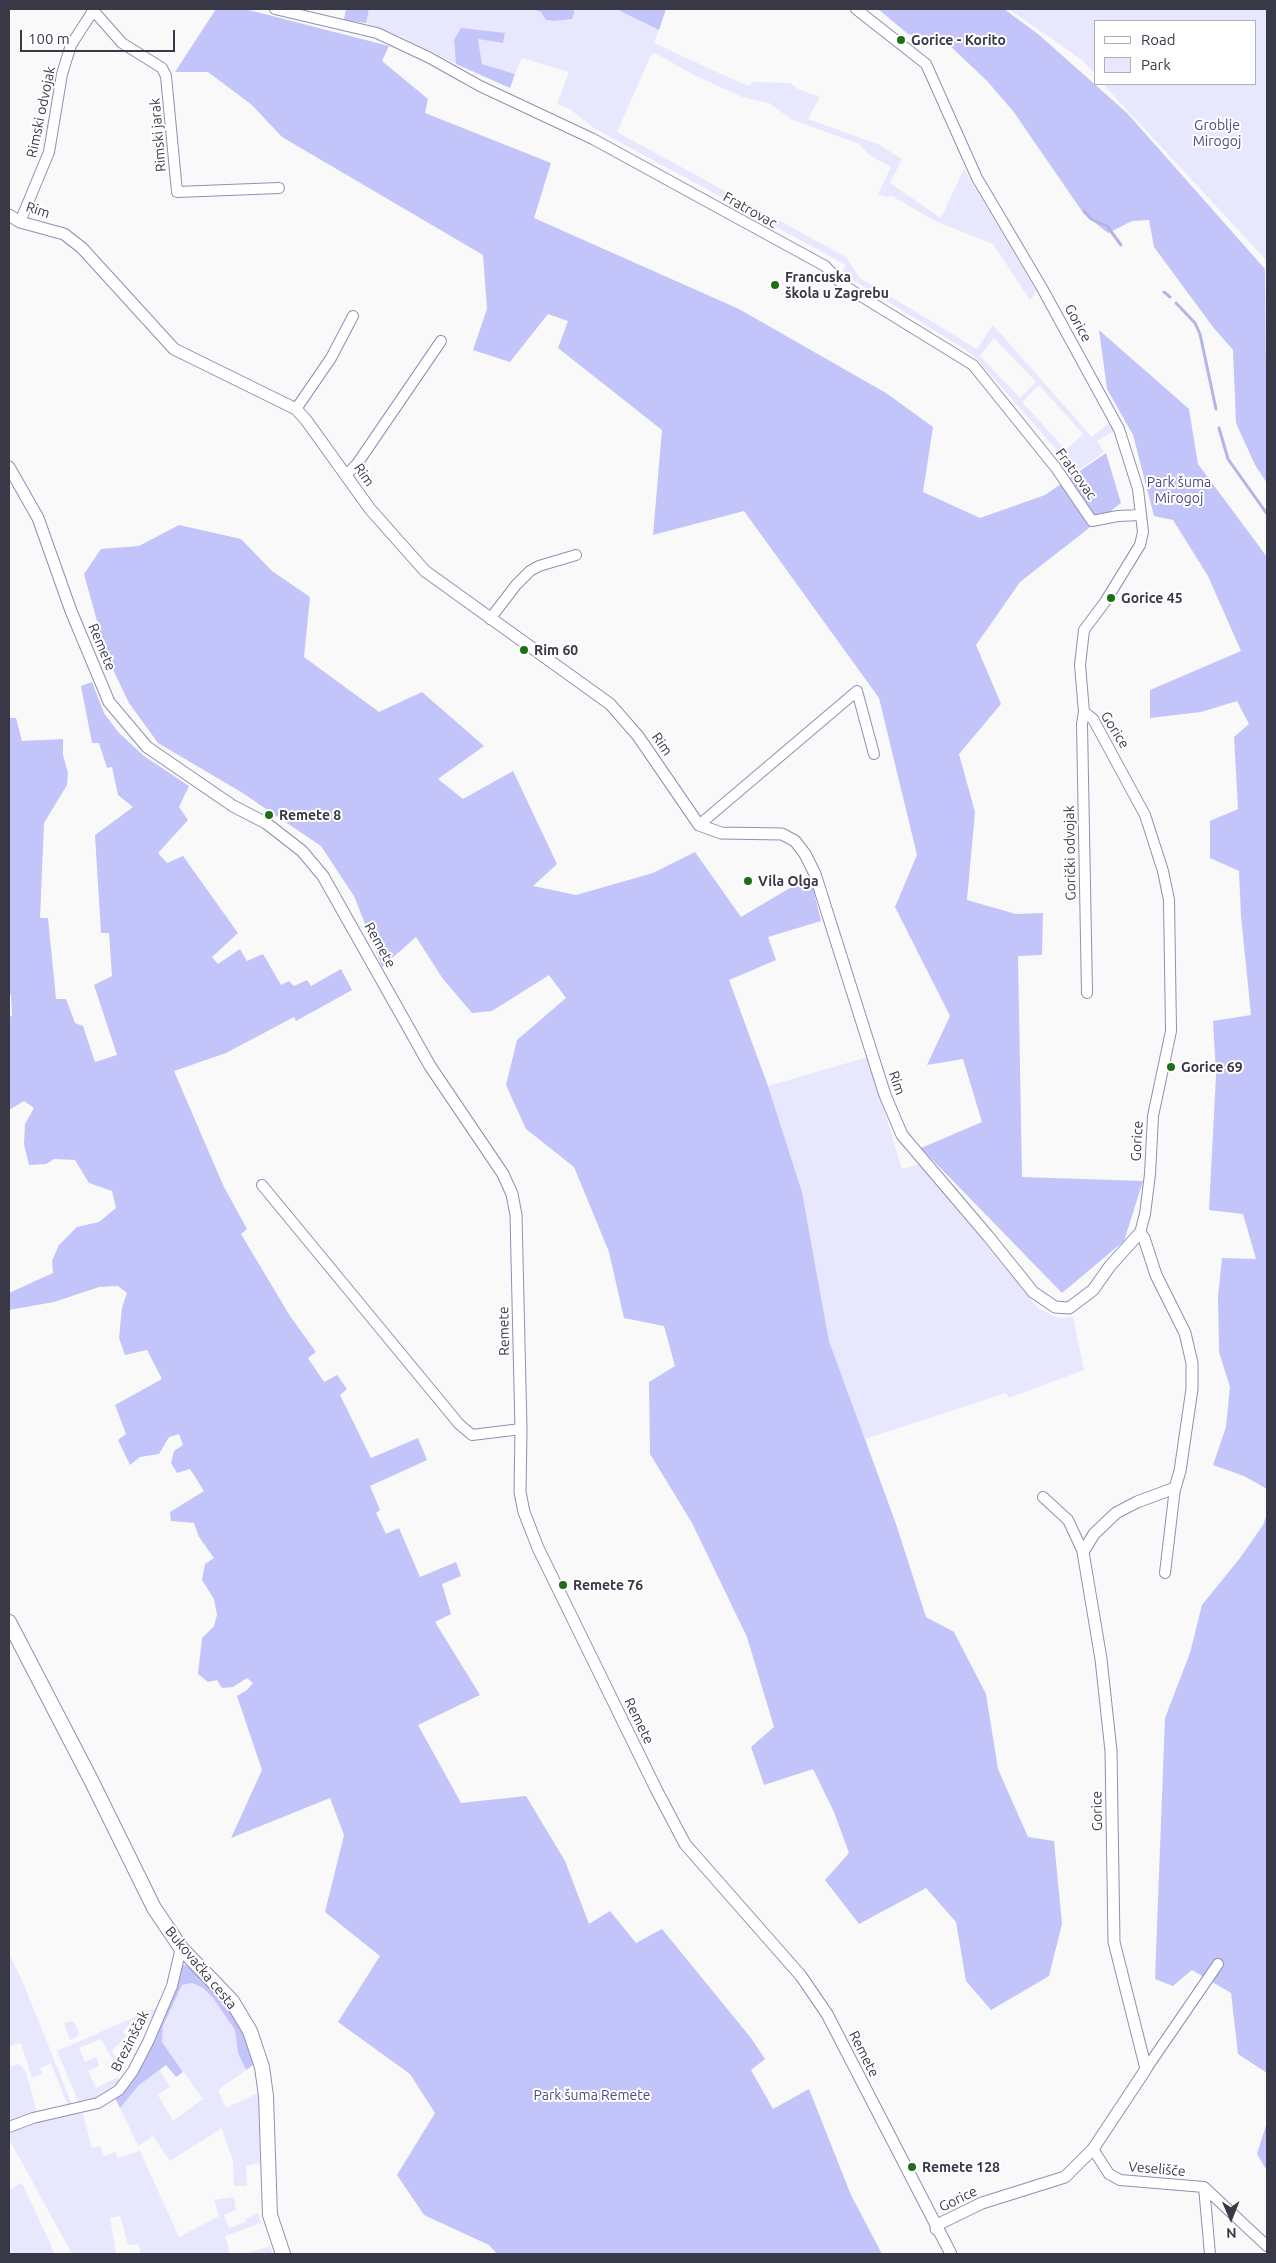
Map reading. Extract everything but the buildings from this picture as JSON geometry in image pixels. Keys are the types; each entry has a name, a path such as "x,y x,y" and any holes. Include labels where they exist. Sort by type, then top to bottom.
{"main road":[{"name":"Bukovačka cesta","path":"9,1622 154,1908 181,1948 232,2001 257,2048 266,2096 268,2200 273,2226 283,2254"}],"street":[{"name":"Fratrovac","path":"275,9 377,33 428,56 480,86 593,139 825,266 843,286 973,365 1056,468 1092,521 1118,516 1141,515"},
{"name":"Gorice","path":"856,9 926,64 976,178 1042,288 1119,429 1138,488 1143,532 1140,545 1105,602 1084,630 1080,664 1084,712 1093,719 1144,815 1163,871 1169,900 1171,1031 1153,1116 1150,1174 1145,1214 1140,1233"},
{"name":"Rimski jarak","path":"93,10 122,44 162,68 166,76 177,192 280,188"},
{"name":"Rimski odvojak","path":"20,222 49,152 62,74 71,45 93,10"},
{"name":"Rim","path":"9,215 20,222 64,234 82,248 174,349 296,409 370,510 425,571 490,620 536,649 610,704 638,736 699,825 721,833 782,834 795,841 805,854 815,874 885,1095 902,1135 1033,1292 1055,1308 1069,1308 1078,1304 1093,1290 1110,1266 1140,1233"},
{"path":"296,409 331,358 353,316"},
{"path":"346,475 357,464 440,341"},
{"name":"Remete","path":"9,467 38,518 71,611 109,702 147,747 234,806 266,823 302,850 323,876 430,1066 503,1174 512,1194 516,1215 521,1429 520,1492 524,1512 538,1548 571,1619 685,1844 800,1976 827,2014 936,2229 951,2254"},
{"path":"490,620 516,585 530,571 576,554"},
{"path":"699,825 857,691 874,754"},
{"name":"Gorički odvojak","path":"1084,712 1082,724 1087,993"},
{"path":"262,1185 459,1424 472,1435 521,1429"},
{"path":"1140,1233 1156,1275 1185,1333 1192,1363 1192,1389 1187,1427 1175,1488 1165,1572"},
{"path":"1083,1552 1094,1534 1116,1513 1175,1488"},
{"name":"Gorice","path":"1043,1497 1068,1520 1083,1552 1102,1659 1111,1750 1114,1942 1146,2069"},
{"name":"Brezinščak","path":"9,2127 33,2118 98,2103 119,2090 133,2071 148,2042 172,1986 181,1948"},
{"name":"Gorice","path":"936,2229 941,2224 982,2203 1065,2177 1093,2149 1218,1964"},
{"name":"Veselišče","path":"1093,2149 1109,2174 1120,2180 1204,2186 1267,2246"},
{"name":"Veselišče","path":"1204,2186 1210,2254"}],"green space":[{"path":"216,9 245,9 389,46 382,61 428,99 425,113 551,163 534,218 739,309 886,393 933,427 923,492 980,518 1045,495 1106,453 1121,503 1020,582 976,645 1001,704 959,754 975,812 967,900 1016,914 1043,913 1042,955 1018,956 1022,1177 1143,1181 1124,1241 1062,1293 921,1148 982,1122 963,1059 927,1065 950,1016 895,907 917,855 879,698 744,511 653,535 662,430 558,348 568,321 548,314 510,362 473,350 487,309 483,255 282,137 252,105 208,72 175,72"},
{"path":"346,9 369,9 366,23 344,20"},
{"path":"369,9 532,9 541,12 546,20 554,21 572,19 575,11 580,9 616,9 659,30 654,43 723,75 749,86 752,82 790,83 798,89 820,97 808,119 880,145 902,159 890,183 941,218 964,169 1036,291 1030,300 993,244 935,221 892,196 886,197 878,194 891,167 869,155 859,144 791,119 769,103 742,97 694,75 655,53 651,55 617,132 846,257 860,278 977,349 993,325 1092,437 1110,422 1114,431 1097,441 1104,452 1076,472 975,357 842,273 846,265 594,128 571,110 557,104 569,72 522,58 515,74 482,64 478,38 505,33 454,40 456,64 402,37 366,23","holes":["994,338 1036,382 1020,398 980,356","1039,385 1083,434 1066,450 1022,402"]},
{"path":"532,9 573,9 575,11 572,19 554,21 546,20 541,12"},
{"path":"616,9 666,9 659,30"},
{"path":"878,9 1004,9 1038,34 1127,113 1265,269 1267,483 1255,465 1236,423 1233,350 1213,327 1154,247 1149,220 1132,221 1108,233 1084,214 1013,111 987,81 946,42 908,34"},
{"name":"Groblje Mirogoj","path":"1009,9 1267,9 1267,261 1104,85 1256,85 1256,20 1094,20 1094,73 1082,60"},
{"path":"461,28 505,33 503,43 478,39 482,64 515,74 510,88 456,64 454,40"},
{"name":"Park šuma Mirogoj","path":"1099,330 1189,409 1198,464 1267,557 1267,1489 1244,1476 1213,1465 1226,1427 1230,1387 1219,1352 1218,1296 1222,1258 1256,1259 1243,1214 1209,1210 1216,1075 1213,1021 1251,1015 1241,916 1239,871 1210,858 1210,821 1238,809 1234,737 1249,724 1237,701 1201,712 1150,718 1150,690 1241,651 1208,576 1173,520 1154,516 1133,435 1107,389"},
{"path":"179,525 241,539 272,571 310,597 304,657 379,712 422,692 484,746 438,779 463,799 513,771 557,864 533,886 576,895 653,873 695,852 741,917 810,876 821,921 768,937 776,960 729,980 768,1086 802,1192 829,1341 896,1524 926,1617 954,1632 986,1694 998,1769 1028,1837 1054,1841 1062,1924 1049,1976 991,2010 966,1981 956,1922 926,1888 859,1924 825,1880 849,1853 834,1812 813,1769 764,1785 751,1747 774,1727 747,1637 692,1523 650,1454 649,1382 675,1366 664,1326 624,1318 609,1252 574,1167 526,1129 506,1085 517,1040 566,998 549,975 492,1011 472,1013 443,979 416,937 382,967 354,896 321,846 241,792 158,743 129,703 107,657 84,574 101,549 139,546"},
{"name":"Park šuma Remete","path":"92,682 104,713 118,732 144,756 189,786 179,807 188,820 158,853 167,863 183,856 238,933 212,957 218,964 240,949 247,961 263,954 281,985 289,981 294,986 307,980 311,986 341,969 352,990 296,1021 294,1017 226,1053 174,1071 223,1185 247,1229 241,1234 290,1316 316,1352 308,1358 324,1382 337,1375 347,1389 340,1395 371,1458 418,1438 427,1460 370,1486 380,1510 376,1513 386,1534 399,1528 420,1577 456,1562 461,1576 442,1584 451,1614 435,1622 480,1695 418,1725 461,1803 526,1796 565,1861 589,1924 610,1911 636,1943 662,1929 751,2038 765,2059 751,2070 773,2109 809,2089 851,2195 882,2254 497,2254 489,2245 424,2215 397,2175 435,2113 410,2074 338,2022 380,1956 325,1912 344,1835 330,1798 231,1838 262,1770 237,1696 247,1690 253,1683 247,1678 233,1687 222,1688 217,1680 208,1682 198,1674 202,1638 214,1626 217,1615 214,1599 202,1580 205,1564 214,1558 199,1537 194,1523 171,1521 170,1512 204,1491 190,1469 177,1473 171,1463 174,1451 183,1445 179,1434 169,1437 159,1454 140,1457 130,1465 118,1440 126,1434 115,1405 162,1379 147,1350 125,1355 119,1338 122,1308 127,1293 118,1286 99,1287 54,1302 9,1310 9,1293 53,1273 52,1261 59,1245 77,1227 99,1222 116,1208 112,1191 89,1183 75,1160 54,1159 46,1164 29,1165 24,1144 25,1124 34,1108 24,1101 9,1110 9,1017 12,1016 11,995 9,995 9,718 16,718 22,741 63,739 63,755 68,773 67,785 44,823 40,918 48,918 56,999 66,999 75,1023 83,1026 95,1062 117,1055 94,985 112,976 109,933 101,933 95,835 133,807 118,795 112,767 107,768 99,743 92,743 81,686"},
{"path":"868,1057 902,1169 920,1164 1039,1309 1059,1318 1073,1317 1084,1370 1009,1398 1006,1393 865,1439 829,1341 802,1192 768,1086"},
{"path":"1267,1514 1267,2073 1238,2054 1231,1993 1192,1970 1173,1986 1155,1979 1165,1718 1190,1653 1202,1605 1240,1558 1263,1525"},
{"path":"9,1954 22,1980 71,2102 68,2106 51,2063 40,2068 42,2074 32,2078 21,2043 9,2046"},
{"path":"181,1965 186,1965 194,1971 224,1999 246,2036 256,2063 246,2070 238,2053 235,2030 213,1998 203,1988 192,1983 182,1985 163,2026 162,2042 183,2072 176,2077 166,2065 139,2085 120,2108 115,2098"},
{"path":"192,1983 203,1988 213,1998 235,2030 238,2053 246,2070 218,2090 226,2108 258,2093 260,2163 246,2166 247,2186 234,2186 233,2161 222,2128 170,2161 153,2136 138,2146 120,2108 139,2085 159,2069 170,2087 158,2095 173,2121 203,2099 162,2042 163,2026 182,1985"},
{"path":"158,2007 153,2017 137,2031 130,2024 123,2032 127,2036 111,2051 123,2064 120,2067 124,2072 121,2074 101,2039 79,2048 85,2062 96,2057 99,2066 88,2071 96,2088 118,2077 119,2081 102,2097 79,2103 57,2051"},
{"path":"71,2021 75,2023 79,2033 77,2037 70,2040 64,2023"},
{"path":"19,2064 26,2072 37,2113 9,2122 9,2067"},
{"path":"83,2113 92,2148 100,2146 104,2156 115,2152 118,2158 140,2151 179,2237 219,2216 214,2200 234,2197 236,2210 224,2215 229,2228 246,2222 246,2219 258,2213 261,2223 225,2236 230,2254 140,2254 139,2244 128,2245 120,2216 110,2218 116,2254 72,2254 9,2139 9,2132 32,2122"},
{"path":"1267,2122 1267,2171 1257,2154"},
{"path":"22,2183 55,2254 12,2254 9,2246 9,2190"},
{"path":"270,2246 273,2254 245,2254"}],"waterway":[{"path":"1084,211 1091,219 1107,226 1121,245"},
{"path":"1164,292 1170,297"},
{"path":"1176,303 1195,323 1200,334 1216,409"},
{"path":"1219,428 1228,459 1267,514"}],"place":[{"name":"Gorice - Korito","path":"901,40"},
{"name":"Francuska škola u Zagrebu","path":"775,285"},
{"name":"Gorice 45","path":"1111,598"},
{"name":"Rim 60","path":"524,650"},
{"name":"Remete 8","path":"269,815"},
{"name":"Vila Olga","path":"748,881"},
{"name":"Gorice 69","path":"1171,1067"},
{"name":"Remete 76","path":"563,1585"},
{"name":"Remete 128","path":"912,2167"}]}
